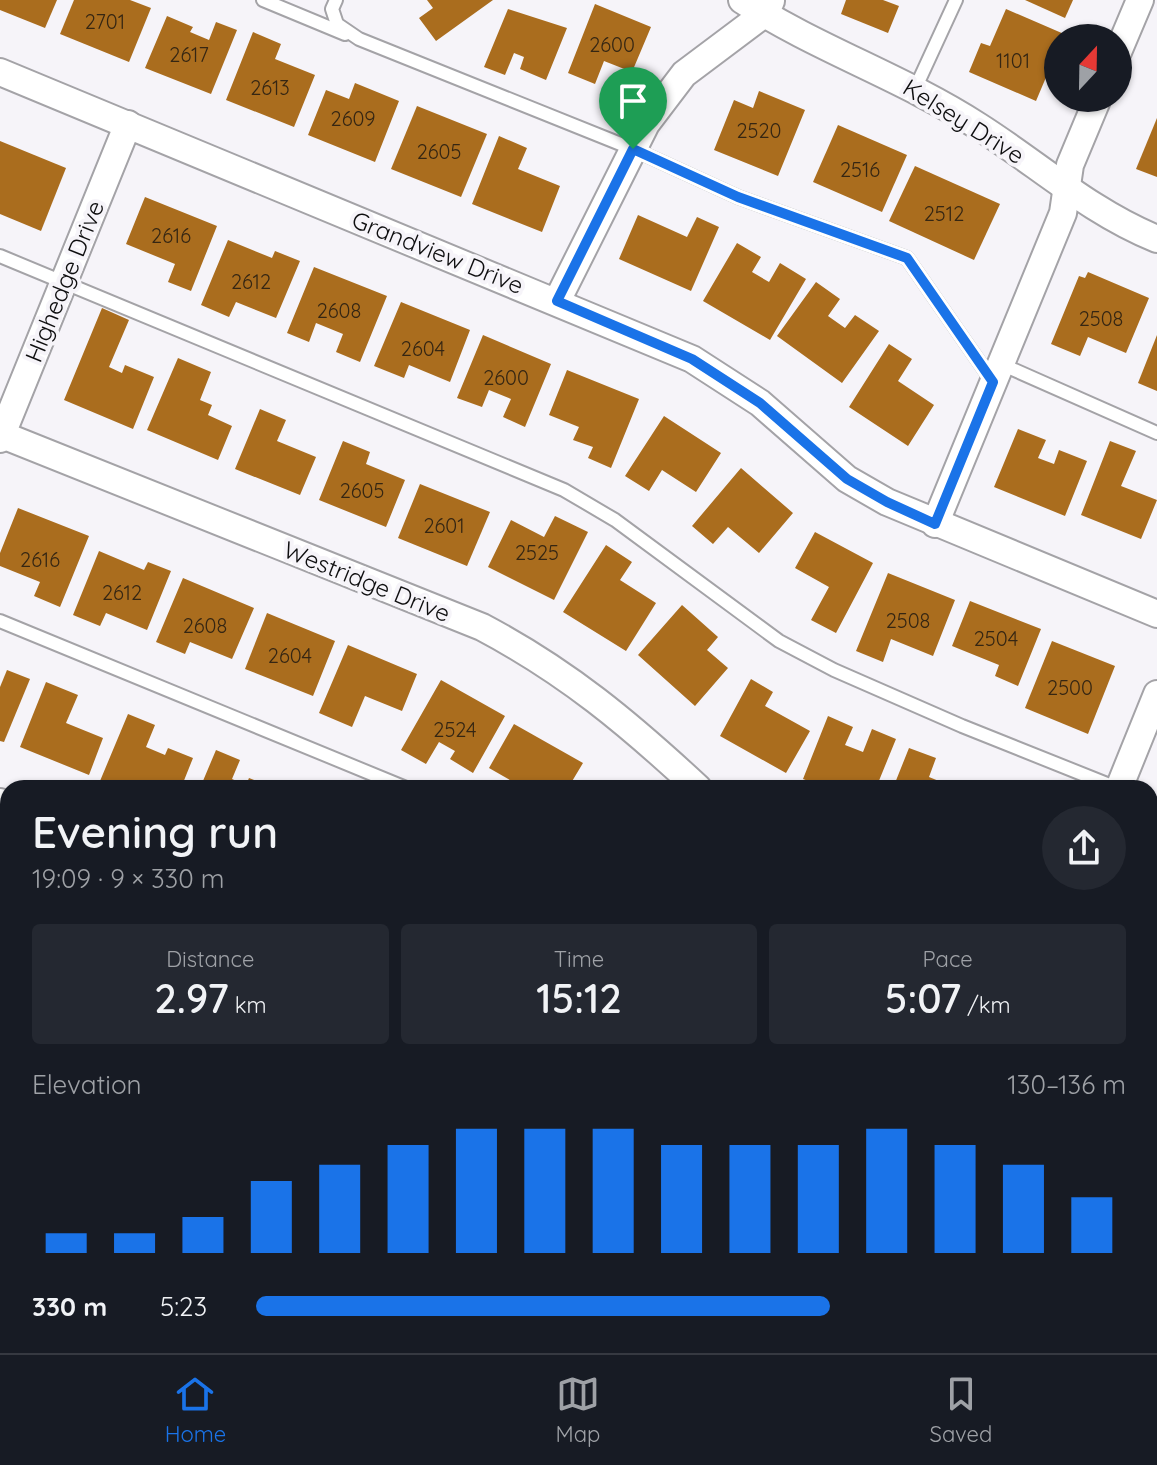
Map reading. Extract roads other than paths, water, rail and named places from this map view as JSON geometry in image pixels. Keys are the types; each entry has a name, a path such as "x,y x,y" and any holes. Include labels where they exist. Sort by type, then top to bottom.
{"street":[{"path":"1130,24 1140,0"},
{"name":"Kelsey Drive","path":"759,5 978,126 1102,213 1157,239"},
{"path":"557,301 646,124 684,74 759,5"},
{"name":"Grandview Drive","path":"0,72 692,359 760,403 847,479 887,502 1157,614"},
{"path":"935,524 1063,213 1070,165 1092,112"},
{"name":"Highedge Drive","path":"1,436 128,124"},
{"name":"Westridge Drive","path":"1,436 482,627 536,655 616,713 689,780"},
{"path":"1121,780 1157,694"}],"lane":[{"path":"263,0 633,149 738,197 907,258 997,373 1157,433"},
{"path":"336,0 332,9 337,24 359,39"},
{"path":"915,89 956,0"},
{"path":"0,256 564,490 615,520 779,641 919,707 1098,780"},
{"path":"0,621 387,780"}]}
